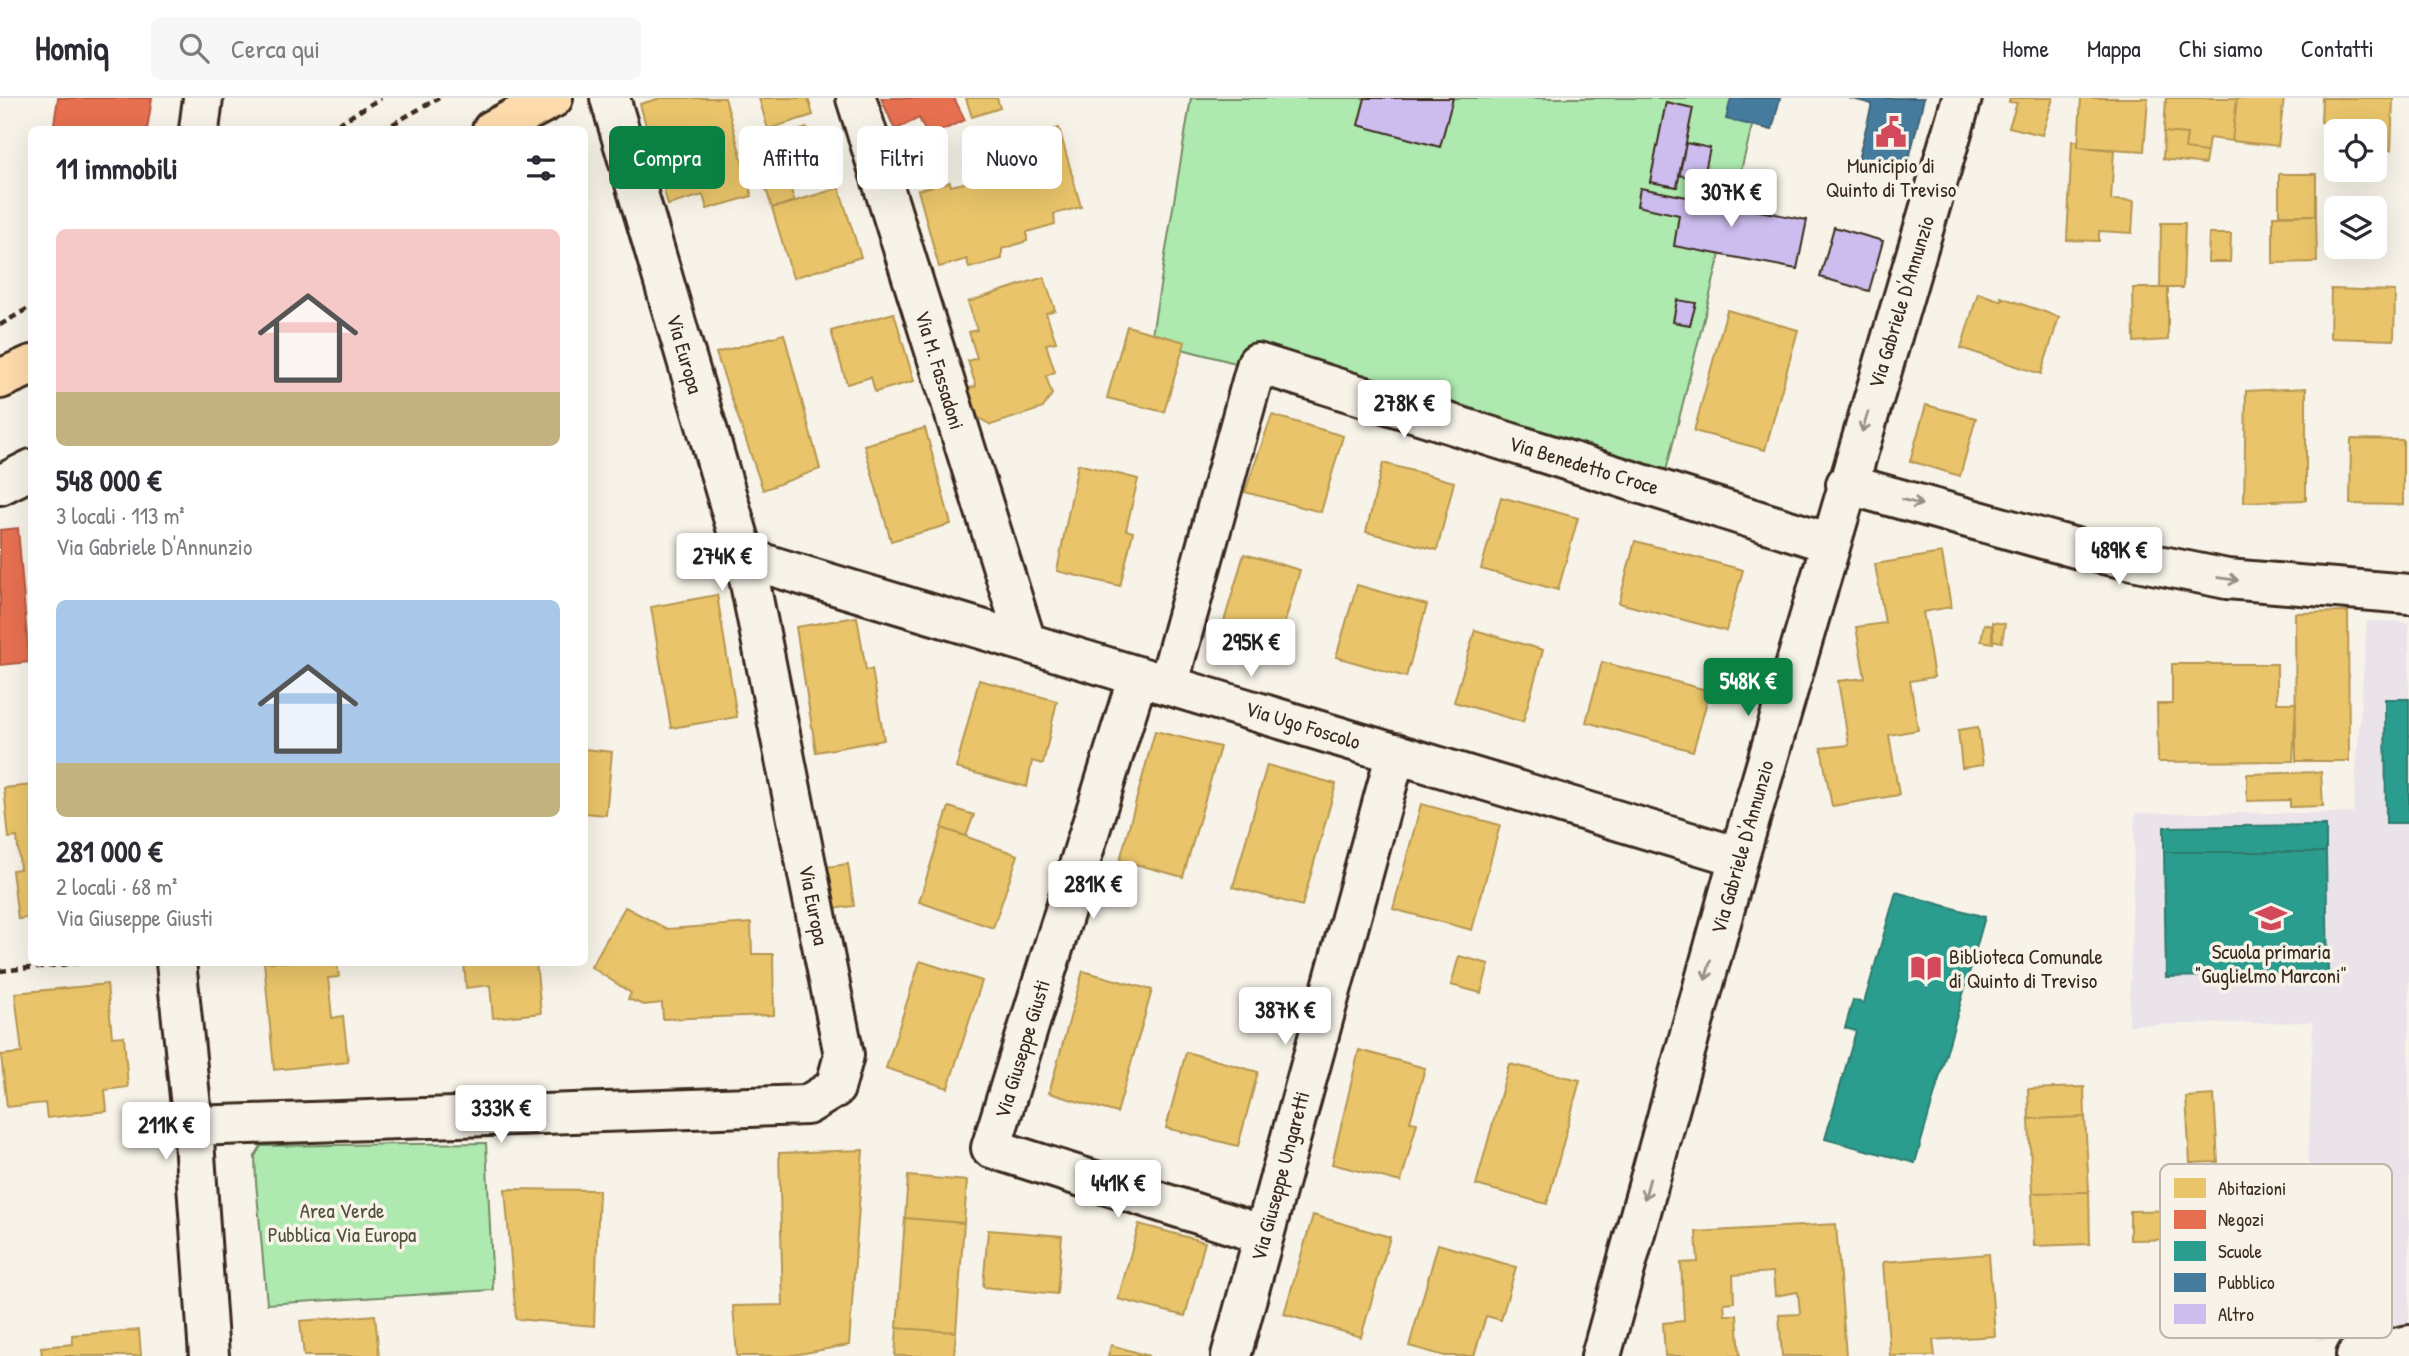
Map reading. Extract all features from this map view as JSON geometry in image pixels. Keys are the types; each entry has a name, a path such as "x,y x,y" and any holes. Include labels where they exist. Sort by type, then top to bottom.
{"main road":[{"path":"500,126 553,98"},
{"path":"0,379 28,367"}],"street":[{"path":"200,126 203,98"},
{"name":"Via Europa","path":"193,1126 807,1105 835,1088 844,1055 746,558 610,98"},
{"name":"Via M. Fassadoni","path":"856,98 1026,642"},
{"name":"Via Gabriele D'Annunzio","path":"1601,1356 1739,857 1846,484 1962,98"},
{"name":"Via Benedetto Croce","path":"1153,681 1257,363 1830,543"},
{"path":"0,485 28,471"},
{"path":"1846,484 2083,550 2227,579 2409,594"},
{"name":"Via Ugo Foscolo","path":"746,558 1739,857"},
{"name":"Via Giuseppe Giusti","path":"1153,681 991,1149 1264,1235"},
{"name":"Via Giuseppe Ungaretti","path":"1231,1356 1396,753"},
{"path":"176,966 193,1126 209,1356"},
{"path":"2356,1356 2409,1345"}],"path":[{"path":"335,126 381,98"},
{"path":"389,126 439,98"},
{"path":"0,325 28,308"},
{"path":"0,971 49,966"}],"shaded area":[{"name":"Scuola primaria \"Guglielmo Marconi\"","path":"2367,621 2409,622 2409,1327 2392,1330 2392,1164 2308,1164 2313,1022 2129,1025 2135,813 2353,813"}],"green space":[{"path":"1191,98 1759,98 1665,475 1151,341"},
{"name":"Area Verde Pubblica Via Europa","path":"486,1143 493,1290 267,1304 255,1156 261,1146"}],"building: Abitazioni":[{"path":"661,98 725,98 739,149 739,189 750,189 752,196 707,209 703,195 668,205 664,189 725,189 725,126 646,126 640,104"},
{"path":"759,98 808,98 813,115 778,126 767,126"},
{"path":"966,98 997,98 1000,108 972,117"},
{"path":"2010,98 2053,98 2042,135 2009,127 2017,103 2009,102"},
{"path":"2081,98 2148,98 2144,151 2078,147"},
{"path":"2166,98 2237,98 2232,141 2209,138 2207,152 2185,149 2187,134 2164,132"},
{"path":"2237,98 2284,98 2278,146 2232,141"},
{"path":"2322,98 2393,98 2391,150 2387,150 2387,119 2324,119 2324,122 2321,122"},
{"path":"2164,132 2187,134 2185,149 2207,152 2205,164 2163,159"},
{"path":"1062,139 1081,207 1054,214 1055,224 1027,232 1027,241 1002,249 1002,259 969,268 967,259 939,267 918,190 948,189 950,182 951,186 962,183 962,189 1062,189"},
{"path":"2072,141 2078,141 2078,147 2114,150 2111,200 2134,201 2132,233 2099,231 2099,241 2067,240"},
{"path":"2279,174 2316,174 2316,215 2279,215"},
{"path":"766,189 791,189 795,202 772,208"},
{"path":"839,189 861,257 793,278 772,208"},
{"path":"2316,215 2317,262 2273,263 2273,216"},
{"path":"2161,223 2185,223 2183,288 2160,288"},
{"path":"2209,234 2231,234 2230,262 2208,262"},
{"path":"1044,277 1055,310 1046,313 1056,342 1046,344 1055,372 1046,376 1052,394 1043,408 991,425 972,414 964,390 976,386 968,361 977,358 969,332 977,330 968,302"},
{"path":"2133,288 2168,288 2168,340 2134,342"},
{"path":"2331,289 2395,291 2394,340 2330,338"},
{"path":"1978,293 2002,301 2001,297 2059,317 2041,374 1961,348"},
{"path":"1727,310 1798,330 1765,450 1694,431"},
{"path":"894,313 914,381 875,392 871,377 847,384 831,331"},
{"path":"1127,326 1185,342 1164,412 1107,398"},
{"path":"784,334 820,469 763,490 716,353"},
{"path":"2306,388 2306,500 2244,502 2246,391"},
{"path":"1926,405 1976,418 1960,476 1910,461"},
{"path":"1272,415 1343,436 1321,512 1245,492"},
{"path":"925,428 951,524 891,541 864,445"},
{"path":"2351,439 2403,440 2403,505 2350,504"},
{"path":"1383,463 1454,482 1437,550 1366,532"},
{"path":"1078,464 1138,479 1126,530 1133,532 1120,586 1057,571"},
{"path":"1501,497 1578,518 1558,590 1481,569"},
{"path":"1635,541 1743,570 1726,631 1619,603"},
{"path":"1942,553 1951,607 1923,612 1934,677 1910,681 1918,730 1889,735 1899,795 1832,806 1821,748 1849,745 1838,681 1865,678 1856,627 1885,623 1875,564"},
{"path":"1244,554 1300,570 1279,642 1222,628"},
{"path":"1357,585 1427,605 1406,677 1336,657"},
{"path":"717,595 737,717 671,728 651,607"},
{"path":"2348,612 2349,761 2296,761 2295,613"},
{"path":"857,617 866,670 872,669 884,740 816,752 796,627"},
{"path":"1992,622 2005,624 2002,642 1992,640"},
{"path":"1984,624 1993,626 1993,643 1981,641"},
{"path":"1475,630 1543,650 1523,722 1454,702"},
{"path":"1602,662 1710,691 1693,751 1586,722"},
{"path":"2172,664 2277,664 2277,703 2296,703 2293,761 2158,762 2157,704 2172,704"},
{"path":"979,680 1057,701 1043,764 1032,761 1027,787 956,768"},
{"path":"1978,727 1983,765 1962,768 1958,730"},
{"path":"1155,731 1220,747 1183,877 1120,860"},
{"path":"588,749 612,752 606,815 588,813"},
{"path":"1267,765 1336,784 1302,906 1233,887"},
{"path":"2321,772 2323,806 2290,807 2290,800 2247,801 2247,774"},
{"path":"28,785 28,918 18,919 12,870 20,869 17,837 9,838 4,788"},
{"path":"1421,804 1500,825 1472,930 1393,909"},
{"path":"949,807 974,815 966,836 942,828"},
{"path":"942,828 1018,855 993,928 919,902"},
{"path":"848,864 854,906 832,909 826,867"},
{"path":"625,907 667,929 751,923 752,954 773,954 774,1015 663,1019 662,1003 644,1005 628,999 631,993 591,967"},
{"path":"1459,956 1489,964 1481,993 1451,985"},
{"path":"920,961 982,981 948,1088 886,1068"},
{"path":"264,966 338,966 339,977 328,978 332,1018 343,1016 348,1062 274,1070"},
{"path":"464,966 536,966 541,1013 493,1018 490,985 466,988"},
{"path":"1083,971 1152,990 1117,1113 1049,1093"},
{"path":"107,984 112,1037 124,1036 128,1087 105,1090 107,1111 47,1118 45,1103 7,1107 1,1055 22,1053 15,993"},
{"path":"1359,1050 1425,1068 1410,1122 1417,1123 1401,1182 1332,1164"},
{"path":"1186,1052 1258,1072 1238,1146 1166,1128"},
{"path":"1509,1064 1580,1080 1547,1204 1476,1185"},
{"path":"2084,1087 2085,1117 2029,1119 2028,1089"},
{"path":"2214,1095 2218,1162 2190,1163 2186,1097"},
{"path":"2085,1117 2089,1192 2032,1193 2029,1119"},
{"path":"863,1150 849,1345 788,1356 737,1356 733,1306 783,1305 779,1153"},
{"path":"908,1176 967,1181 964,1223 905,1218"},
{"path":"505,1189 599,1190 594,1326 516,1319"},
{"path":"2089,1192 2090,1244 2034,1246 2032,1193"},
{"path":"2130,1211 2160,1211 2160,1240 2130,1240"},
{"path":"1313,1215 1390,1237 1361,1337 1284,1314"},
{"path":"905,1218 964,1223 956,1332 897,1328"},
{"path":"1139,1224 1205,1242 1185,1316 1118,1299"},
{"path":"1836,1224 1846,1356 1782,1356 1779,1315 1800,1314 1798,1292 1775,1296 1773,1272 1733,1275 1734,1302 1724,1303 1725,1315 1737,1315 1740,1356 1665,1356 1663,1323 1684,1321 1681,1263 1698,1262 1696,1232"},
{"path":"988,1230 1062,1236 1057,1294 983,1287"},
{"path":"1438,1244 1516,1267 1501,1320 1486,1316 1474,1356 1445,1356 1409,1346"},
{"path":"1989,1254 1995,1336 1933,1340 1935,1356 1890,1356 1883,1262"},
{"path":"375,1315 379,1356 304,1356 300,1321"},
{"path":"897,1328 956,1332 954,1356 895,1356"},
{"path":"139,1330 141,1356 42,1356 41,1347 73,1344 72,1335"},
{"path":"1111,1345 1149,1356 1108,1356"}],"building: Negozi":[{"path":"58,98 152,98 148,126 54,126"},
{"path":"881,98 954,98 965,120 948,128 923,126 919,118 903,126 893,126"},
{"path":"18,528 28,662 0,665 0,530"}],"building: Scuole":[{"path":"2385,699 2409,699 2409,823 2386,823"},
{"path":"2326,825 2326,852 2164,852 2164,827"},
{"path":"2164,852 2326,852 2328,974 2166,977"},
{"path":"1896,892 1985,917 1915,1163 1825,1139 1856,1031 1845,1028 1853,1000 1864,1003"}],"building: Pubblico":[{"name":"Municipio di Quinto di Treviso","path":"1731,98 1780,98 1772,130 1726,119"},
{"name":"Municipio di Quinto di Treviso","path":"1849,98 1924,98 1906,171 1858,160 1872,104"}],"building: Altro":[{"path":"1365,98 1453,98 1440,147 1358,125"},
{"path":"1666,102 1693,108 1677,187 1650,182"},
{"path":"1686,143 1710,148 1703,180 1679,175"},
{"path":"1640,188 1807,220 1797,269 1674,246 1679,215 1637,206"},
{"path":"1834,227 1883,241 1869,291 1820,277"},
{"path":"1677,300 1696,303 1690,325 1673,322"}],"place":[{"name":"Municipio di Quinto di Treviso","path":"1891,132"},
{"name":"Scuola primaria \"Guglielmo Marconi\"","path":"2271,918"},
{"name":"Biblioteca Comunale di Quinto di Treviso","path":"1926,968"}]}
